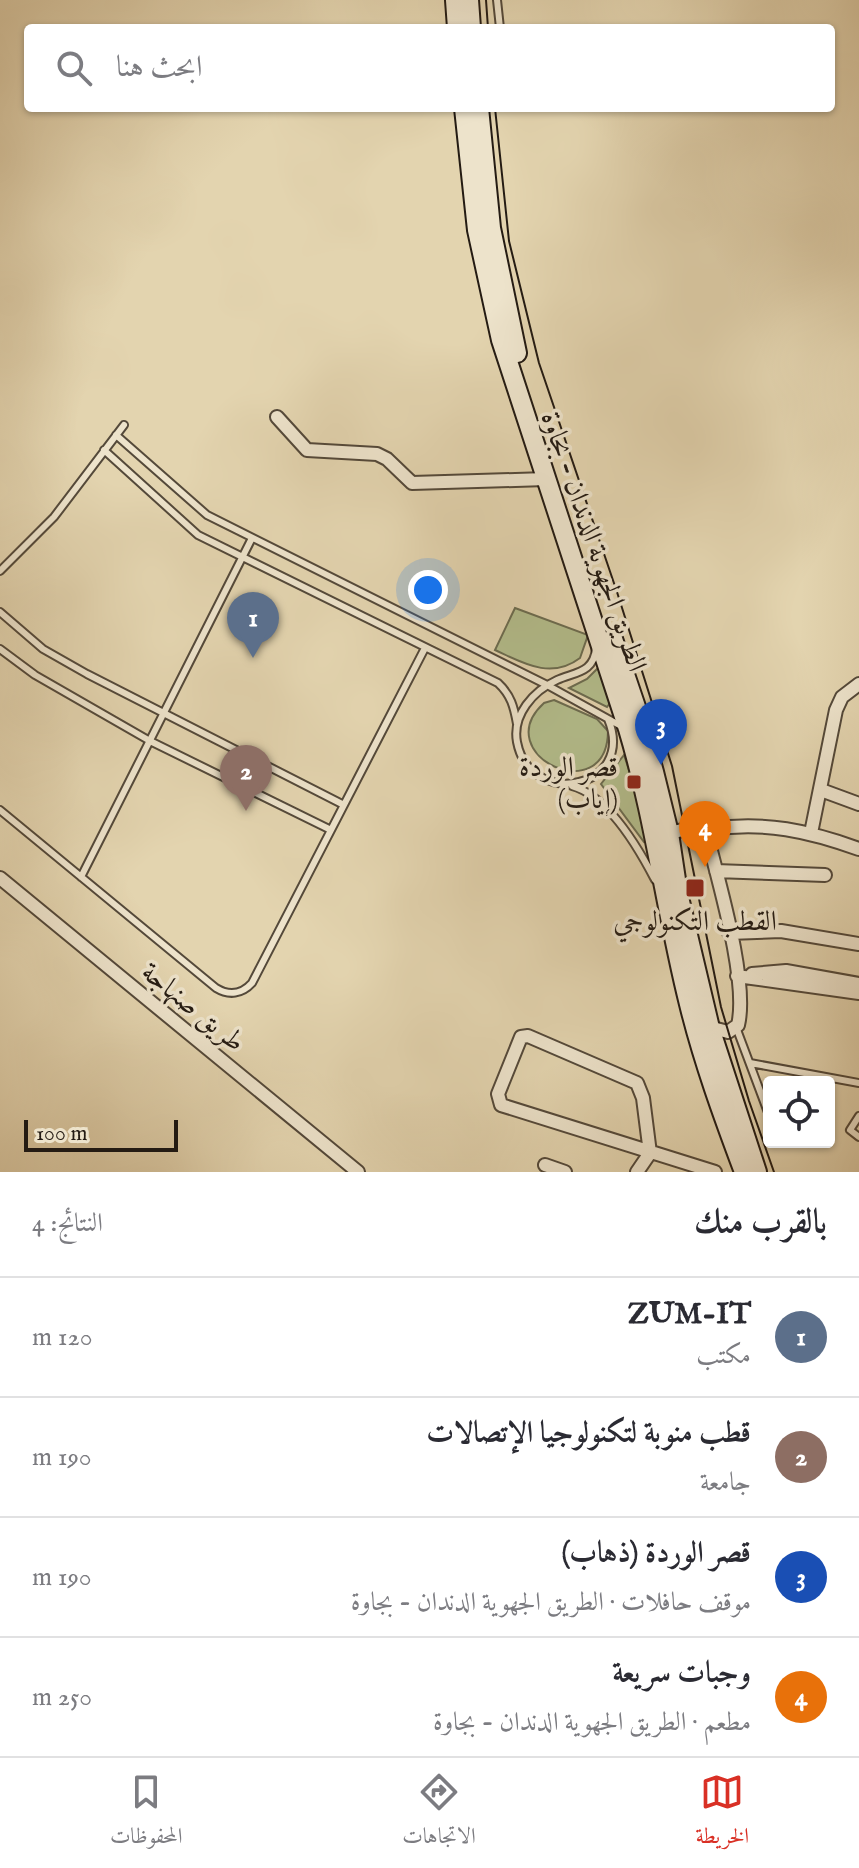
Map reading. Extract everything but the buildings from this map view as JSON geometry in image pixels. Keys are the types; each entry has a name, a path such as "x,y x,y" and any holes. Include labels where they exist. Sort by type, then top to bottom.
{"main road":[{"path":"455,0 457,24"},
{"path":"469,0 471,24"},
{"name":"الطريق الجهوية الدندان - بجاوة","path":"464,112 470,175 487,283 518,398 597,629 662,834 710,1028 757,1172"},
{"name":"الطريق الجهوية الدندان - بجاوة","path":"479,112 491,228 513,337 528,391 649,753 662,834 665,899 689,1005 709,1078 744,1172"}],"street":[{"path":"277,417 307,450 377,454 387,459 412,483 546,479"},
{"path":"811,833 836,710 842,697 859,684"},
{"path":"821,790 859,804"},
{"path":"662,834 737,825 780,827 811,833 859,849"},
{"path":"689,1005 702,1025 726,1032 736,1027 741,1010 740,976 708,836 711,830"},
{"path":"716,871 825,875"},
{"name":"طريق صنهاجة","path":"0,878 358,1172"},
{"path":"729,933 781,931 859,944"},
{"path":"740,976 786,971 859,984"},
{"path":"740,976 859,993"},
{"path":"637,1172 650,1153 643,1098 637,1083 528,1036 521,1037 498,1094 501,1105 650,1153 674,1166 715,1172"},
{"path":"545,1165 565,1172"}],"lane":[{"path":"497,0 500,24"},
{"path":"0,571 54,517 124,425"},
{"path":"116,435 207,515 547,685 628,729 649,753"},
{"path":"104,450 198,535 498,683 513,702 516,739 528,767 540,777 585,789 598,798 645,860 665,899"},
{"path":"81,877 252,538"},
{"path":"0,612 43,649 163,714 344,805"},
{"path":"517,724 532,698 547,685 587,668 596,654 597,629"},
{"path":"0,810 216,988 222,992 237,992 252,983 425,648"},
{"path":"0,649 35,675 150,741 331,830"},
{"path":"569,785 584,782 608,763 634,721 637,710"},
{"path":"608,719 615,735 614,749"},
{"path":"736,1027 763,1099"},
{"path":"750,1063 859,1083"},
{"path":"859,1116 850,1130 859,1137"}],"green space":[{"path":"515,608 588,635 580,658 569,665 548,669 495,650"},
{"path":"599,667 610,703 607,707 569,688 587,679"},
{"path":"554,700 597,719 608,731 603,755 590,768 572,771 554,766 539,756 530,741 530,722 544,703"},
{"path":"624,755 638,797 647,841 644,842 601,784"}],"tram line":[{"path":"486,0 488,24"},
{"path":"495,112 509,241 539,363 672,766 721,1007 774,1172"}],"place":[{"name":"ZUM-IT","path":"253,658"},
{"name":"قصر الوردة (ذهاب)","path":"661,765"},
{"name":"قصر الوردة (إياب)","path":"634,782"},
{"name":"قطب منوبة لتكنولوجيا الإتصالات","path":"246,811"},
{"name":"وجبات سريعة","path":"705,867"},
{"name":"القطب التكنولوجي","path":"695,888"}]}
